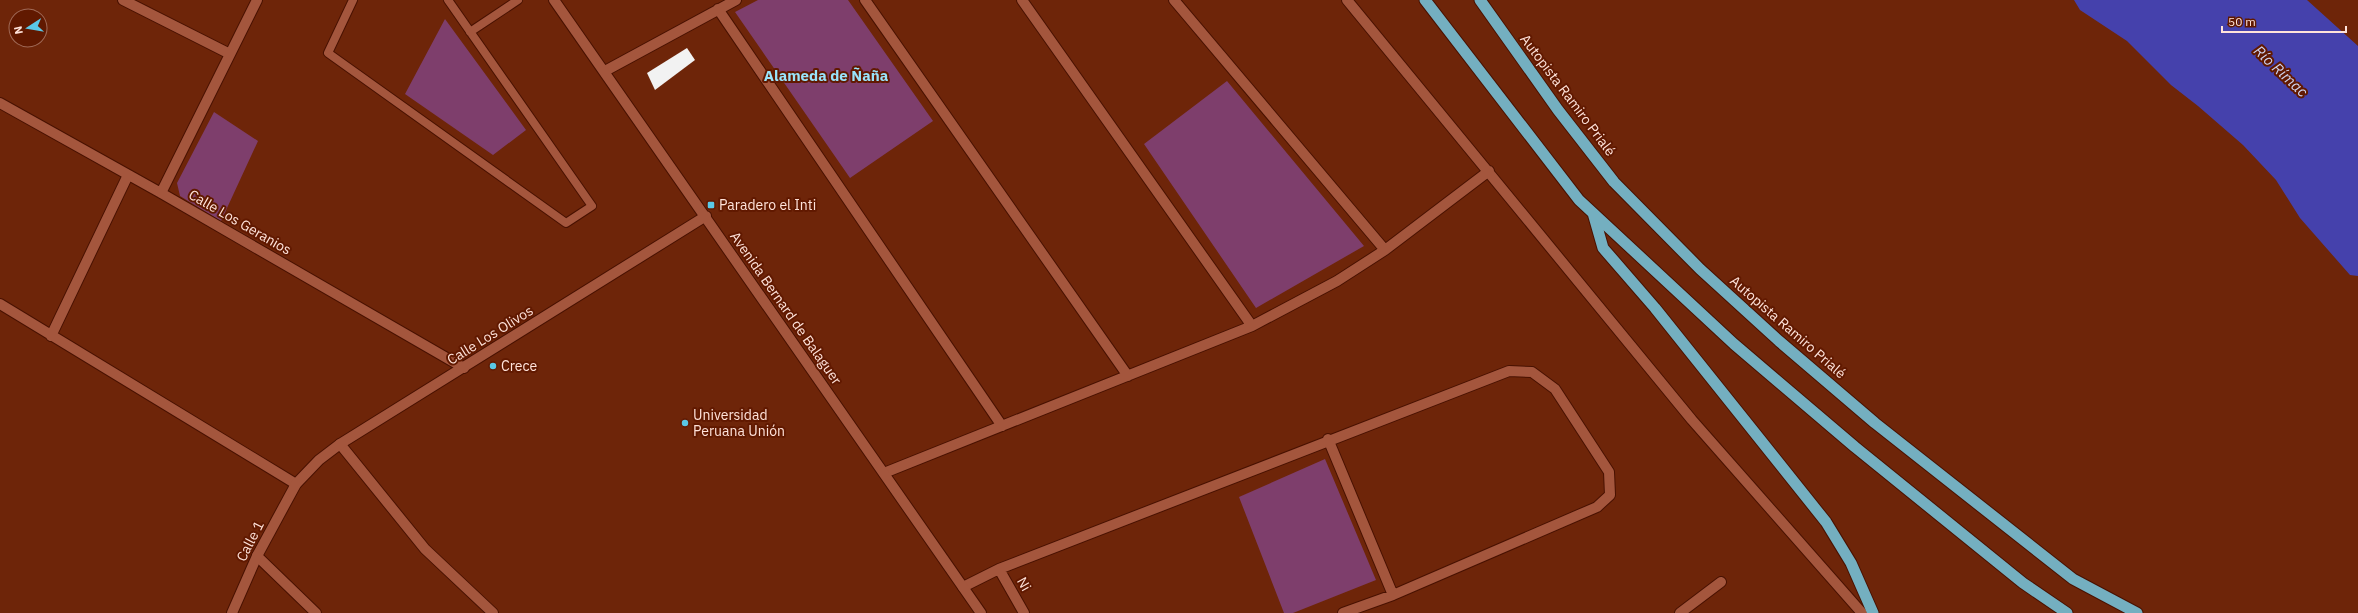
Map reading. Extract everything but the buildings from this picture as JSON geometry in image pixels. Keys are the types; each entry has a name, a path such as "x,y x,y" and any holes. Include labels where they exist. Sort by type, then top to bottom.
{"highway":[{"path":"1425,0 1579,200 1734,344 1855,447 2023,583 2067,613"},
{"name":"Autopista Ramiro Prialé","path":"1480,0 1558,110 1614,182 1700,269 1779,341 1875,423 2073,579 2137,613"},
{"path":"1593,212 1604,248 1655,308 1826,522 1851,563 1873,613"}],"street":[{"path":"123,0 230,54"},
{"path":"161,193 257,0"},
{"name":"Avenida Bernard de Balaguer","path":"554,0 605,71 981,613"},
{"path":"605,71 736,0"},
{"path":"865,0 1128,376"},
{"path":"1022,0 1252,326"},
{"path":"1174,0 1385,250"},
{"path":"1347,0 1692,420 1862,613"},
{"path":"718,9 1002,426"},
{"name":"Calle Los Geranios","path":"0,103 161,193 464,368"},
{"path":"884,473 1252,326 1337,281 1385,250 1489,171"},
{"path":"51,336 128,175"},
{"name":"Calle Los Olivos","path":"296,484 319,460 340,444 706,216"},
{"path":"0,304 296,484"},
{"path":"963,587 999,569 1328,439 1509,371 1532,372 1555,389 1608,472 1610,495 1597,507 1393,595 1343,613"},
{"path":"1328,439 1393,595"},
{"path":"340,444 425,549 493,613"},
{"name":"Calle 1","path":"232,613 257,556 296,484"},
{"path":"257,556 316,613"},
{"name":"Ni","path":"999,569 1024,613"},
{"path":"1680,613 1721,582"}],"lane":[{"path":"353,0 328,53 566,223 592,206 448,0"},
{"path":"470,32 518,0"}],"shaded area":[{"path":"758,0 848,0 933,121 850,178 735,12"},
{"path":"445,19 526,130 493,155 405,94"},
{"path":"1227,81 1364,246 1256,308 1144,144"},
{"path":"214,112 258,141 221,221 180,196 177,183"},
{"path":"1325,459 1376,580 1293,613 1284,613 1239,497"}],"water":[{"name":"Río Rímac","path":"2074,0 2307,0 2358,46 2358,276 2350,275 2300,218 2276,180 2243,145 2171,85 2127,41 2080,10"}],"place":[{"name":"Paradero el Inti","path":"711,205"},
{"name":"Crece","path":"493,366"},
{"name":"Universidad Peruana Unión","path":"685,423"}],"district":[{"name":"Alameda de Ñaña","path":"826,75"}]}
